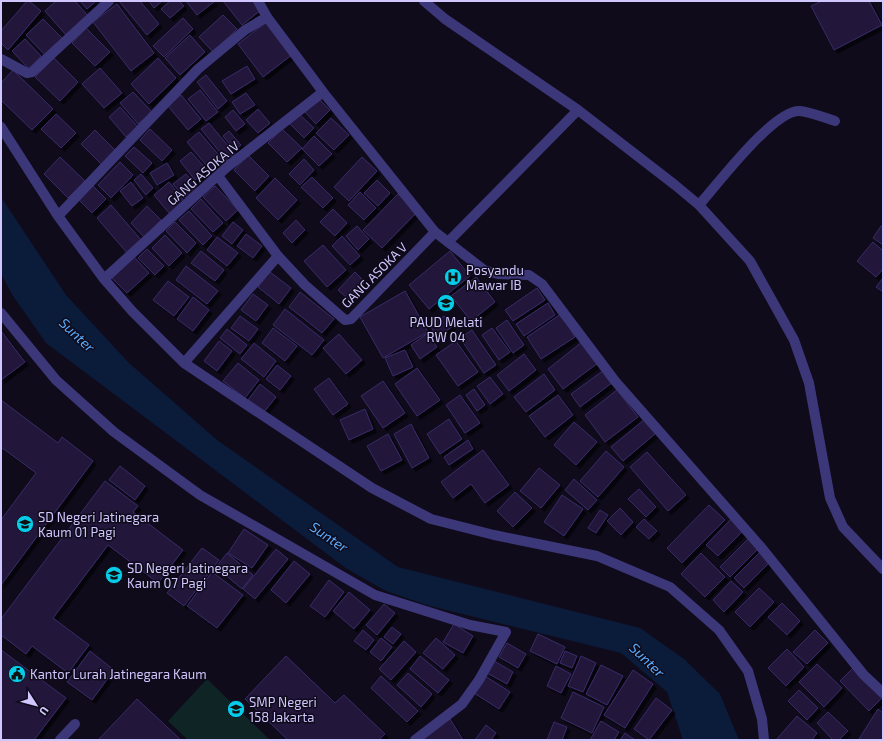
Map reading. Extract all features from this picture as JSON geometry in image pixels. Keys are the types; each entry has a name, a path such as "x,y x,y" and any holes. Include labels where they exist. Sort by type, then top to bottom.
{"street":[{"path":"1,59 27,73 32,72 109,1"},
{"path":"258,1 267,17 322,92 435,232 484,270 498,274 529,276 542,284 620,387 760,546 863,674 883,694"},
{"path":"424,1 445,18 578,110 675,184 699,205 750,261 794,340 809,382 830,498 843,527 883,569"},
{"path":"58,216 198,69 245,30 267,17"},
{"name":"GANG ASOKA IV","path":"104,279 218,176 322,92"},
{"path":"448,242 578,110"},
{"path":"699,205 767,129 783,116 800,111 836,121"},
{"path":"1,127 58,216 104,279 132,311 184,363 372,488 431,519 494,535 597,556 670,587 719,630 748,671 762,719 764,740"},
{"name":"GANG ASOKA V","path":"218,176 278,256 305,285 345,320 350,319 435,232"},
{"path":"184,363 278,256"},
{"path":"1,314 56,380 114,432 200,495 375,595 470,625 506,632 479,680 462,704 415,740"},
{"path":"60,740 75,724"}],"green space":[{"path":"207,679 270,740 188,740 168,721"}],"water":[{"name":"Sunter","path":"1,197 66,295 129,363 217,440 398,567 640,628 684,659 720,694 739,740 683,740 667,692 621,653 430,606 386,591 347,569 46,343 13,296 1,274"}],"building":[{"path":"27,1 41,11 8,50 1,43 1,31"},
{"path":"56,1 75,1 88,16 66,35 45,11"},
{"path":"80,1 96,1 87,9"},
{"path":"119,1 140,1 159,24 147,35"},
{"path":"149,1 162,1 154,8"},
{"path":"170,1 179,1 184,6 170,18 161,9"},
{"path":"186,1 215,1 197,15"},
{"path":"223,1 254,1 261,10 242,25"},
{"path":"822,1 869,1 882,25 834,50 811,6"},
{"path":"117,4 154,53 131,71 93,22"},
{"path":"223,15 237,29 213,52 199,37"},
{"path":"183,18 193,29 164,57 153,46"},
{"path":"43,19 62,38 45,55 26,35"},
{"path":"268,21 293,54 263,77 238,44"},
{"path":"86,28 110,52 95,66 72,43"},
{"path":"190,35 205,52 180,75 165,58"},
{"path":"25,39 41,56 29,69 12,51"},
{"path":"54,58 78,82 60,101 35,77"},
{"path":"158,58 176,78 149,104 131,84"},
{"path":"247,66 255,79 231,94 222,81"},
{"path":"100,68 122,93 104,108 82,84"},
{"path":"13,70 53,109 32,130 1,100 1,83"},
{"path":"206,75 227,101 218,109 197,82"},
{"path":"200,90 218,112 206,121 188,99"},
{"path":"133,92 152,112 138,124 120,103"},
{"path":"246,93 255,105 240,114 232,102"},
{"path":"181,95 201,119 188,130 168,106"},
{"path":"318,98 330,110 316,124 305,112"},
{"path":"120,107 138,127 126,137 109,117"},
{"path":"258,109 270,123 258,133 246,120"},
{"path":"233,110 245,124 236,131 225,117"},
{"path":"298,113 314,128 304,138 288,122"},
{"path":"56,114 76,133 61,148 41,129"},
{"path":"331,118 349,135 334,150 316,133"},
{"path":"209,123 235,154 227,161 201,129"},
{"path":"150,129 172,150 162,161 140,140"},
{"path":"282,129 302,148 287,162 268,143"},
{"path":"95,130 116,151 102,165 81,144"},
{"path":"229,131 241,145 235,151 223,136"},
{"path":"199,132 224,161 211,171 187,142"},
{"path":"314,136 332,154 319,166 302,149"},
{"path":"134,147 152,163 143,173 125,156"},
{"path":"191,152 207,170 195,180 180,161"},
{"path":"248,155 269,176 255,191 234,170"},
{"path":"60,157 85,181 68,198 44,174"},
{"path":"362,157 377,171 349,201 334,187"},
{"path":"304,159 314,170 300,185 289,174"},
{"path":"120,162 133,175 111,198 98,185"},
{"path":"167,163 174,175 157,185 150,173"},
{"path":"141,174 153,188 146,195 134,180"},
{"path":"186,174 198,188 185,198 173,184"},
{"path":"312,177 333,198 323,208 301,187"},
{"path":"275,178 297,200 278,220 256,198"},
{"path":"377,180 390,193 378,206 364,193"},
{"path":"131,182 143,198 132,206 120,191"},
{"path":"169,182 185,202 170,214 154,195"},
{"path":"93,186 106,199 92,213 79,200"},
{"path":"215,186 238,210 226,221 203,197"},
{"path":"360,192 376,208 364,220 348,205"},
{"path":"398,194 417,212 382,248 363,230"},
{"path":"201,199 223,223 213,232 191,209"},
{"path":"111,205 142,241 128,254 97,218"},
{"path":"147,206 161,220 144,237 131,223"},
{"path":"333,209 347,223 335,236 320,222"},
{"path":"189,211 212,236 203,245 179,220"},
{"path":"296,220 305,230 292,243 283,233"},
{"path":"175,222 196,243 187,253 166,231"},
{"path":"233,222 243,230 232,244 222,236"},
{"path":"357,226 369,239 358,250 346,236"},
{"path":"881,226 883,227 883,245 873,238"},
{"path":"246,234 262,246 253,258 237,246"},
{"path":"165,235 182,253 169,266 152,248"},
{"path":"342,236 360,256 350,265 332,246"},
{"path":"217,237 238,253 227,266 207,250"},
{"path":"873,242 883,251 883,269 876,277 857,261"},
{"path":"323,245 346,270 327,287 304,261"},
{"path":"147,249 164,266 155,275 138,258"},
{"path":"201,251 224,270 215,281 191,263"},
{"path":"450,251 470,276 429,309 409,285"},
{"path":"134,257 149,273 127,293 112,278"},
{"path":"186,266 218,291 207,304 176,280"},
{"path":"270,272 291,288 279,304 258,287"},
{"path":"355,272 365,282 348,299 338,290"},
{"path":"476,277 495,302 471,321 451,296"},
{"path":"883,278 883,292 876,287"},
{"path":"168,281 189,297 174,316 153,300"},
{"path":"537,288 545,300 513,321 505,310"},
{"path":"405,291 428,332 383,358 360,317"},
{"path":"300,292 334,319 322,333 289,307"},
{"path":"253,294 268,305 256,321 241,310"},
{"path":"193,297 209,310 193,331 177,319"},
{"path":"548,303 555,315 524,336 516,324"},
{"path":"285,309 324,340 312,355 273,325"},
{"path":"561,314 575,337 541,359 527,337"},
{"path":"240,316 258,329 249,341 231,328"},
{"path":"444,316 452,327 438,337 430,326"},
{"path":"507,320 524,345 513,353 496,328"},
{"path":"273,328 297,346 285,361 262,343"},
{"path":"492,328 510,352 499,360 482,335"},
{"path":"227,329 247,345 240,354 220,338"},
{"path":"472,330 496,365 484,373 460,338"},
{"path":"1,331 25,362 1,380"},
{"path":"428,333 437,347 420,359 411,345"},
{"path":"339,334 362,360 346,374 323,348"},
{"path":"219,341 232,351 217,371 204,361"},
{"path":"456,341 478,372 458,386 436,355"},
{"path":"582,342 598,363 563,389 548,369"},
{"path":"254,343 276,361 264,377 241,359"},
{"path":"405,350 413,367 393,376 385,358"},
{"path":"524,354 536,370 509,391 497,375"},
{"path":"238,363 259,380 245,398 223,381"},
{"path":"277,365 291,376 280,390 266,379"},
{"path":"417,368 440,400 417,416 395,384"},
{"path":"604,370 613,382 580,407 571,394"},
{"path":"544,374 555,390 526,412 514,397"},
{"path":"490,377 503,394 490,404 477,386"},
{"path":"329,378 348,404 333,415 314,389"},
{"path":"383,381 405,413 383,428 361,396"},
{"path":"260,384 276,397 264,412 248,400"},
{"path":"474,389 485,405 477,411 466,395"},
{"path":"617,390 638,417 605,442 585,415"},
{"path":"460,395 480,423 465,433 446,405"},
{"path":"558,395 573,415 545,437 529,416"},
{"name":"SD Negeri Jatinegara Kaum 01 Pagi","path":"1,400 58,443 62,437 93,461 1,585 1,520 36,473 1,447"},
{"path":"365,409 373,429 349,440 340,420"},
{"path":"449,419 462,439 440,454 427,434"},
{"path":"645,419 656,433 623,461 611,447"},
{"path":"574,422 597,442 576,465 554,445"},
{"path":"411,424 429,458 412,468 394,434"},
{"path":"388,434 402,460 381,471 367,446"},
{"path":"468,440 473,449 449,465 444,457"},
{"path":"483,450 509,485 485,503 471,484 453,498 441,482"},
{"path":"606,451 624,467 598,497 580,481"},
{"path":"647,452 686,495 668,511 630,467"},
{"path":"120,466 145,486 135,500 109,480"},
{"path":"539,468 560,485 541,508 520,491"},
{"path":"574,479 597,500 588,510 565,490"},
{"path":"105,481 138,506 133,512 183,550 158,583 108,545 53,618 89,645 68,673 32,646 26,654 1,635 1,619"},
{"path":"639,489 656,507 646,517 628,499"},
{"path":"515,492 532,508 513,527 497,511"},
{"path":"562,495 583,509 564,536 544,522"},
{"path":"709,505 725,520 682,563 667,548"},
{"path":"620,508 633,522 621,535 607,521"},
{"path":"600,510 608,515 596,533 588,528"},
{"path":"733,517 745,529 718,556 706,545"},
{"path":"644,519 657,531 649,539 636,527"},
{"path":"244,529 268,545 252,568 228,553"},
{"path":"748,539 758,549 730,577 720,567"},
{"path":"202,548 219,560 184,606 167,593"},
{"path":"276,549 288,559 255,599 243,589"},
{"path":"761,551 771,561 744,588 734,578"},
{"path":"227,553 253,575 242,589 216,567"},
{"path":"701,553 725,577 705,597 681,574"},
{"path":"294,561 310,574 286,603 271,590"},
{"path":"212,572 243,595 217,628 187,606"},
{"path":"329,580 344,592 325,617 310,606"},
{"path":"731,581 743,592 724,612 713,600"},
{"path":"759,588 774,602 750,627 735,612"},
{"path":"349,592 370,610 354,629 333,611"},
{"path":"782,603 800,621 787,635 768,617"},
{"path":"384,604 395,613 377,635 366,625"},
{"path":"454,624 473,636 463,653 443,642"},
{"path":"392,627 401,634 393,644 384,637"},
{"path":"363,630 374,640 366,650 354,641"},
{"path":"815,630 828,643 807,664 793,652"},
{"path":"538,634 565,647 557,664 530,651"},
{"path":"381,638 392,647 381,661 370,652"},
{"path":"436,638 455,655 443,669 423,653"},
{"path":"404,641 416,652 391,680 379,669"},
{"path":"507,643 526,654 518,668 499,657"},
{"path":"787,649 804,667 786,686 768,668"},
{"name":"Kantor Lurah Jatinegara Kaum","path":"1,650 66,698 34,740 1,740"},
{"path":"90,651 114,670 92,700 67,682"},
{"path":"565,651 577,656 572,668 560,663"},
{"path":"286,656 335,703 344,695 385,734 379,740 288,740 245,699"},
{"path":"420,656 449,680 438,693 410,669"},
{"path":"581,656 596,663 583,692 568,686"},
{"path":"494,661 513,672 507,684 487,673"},
{"path":"817,664 842,688 824,707 799,682"},
{"path":"601,665 623,676 607,705 586,694"},
{"path":"556,666 571,674 561,693 547,686"},
{"path":"853,668 883,697 869,711 840,681"},
{"path":"633,670 653,684 625,728 604,715"},
{"path":"408,673 432,694 421,707 397,685"},
{"path":"381,676 418,711 407,722 371,688"},
{"path":"485,676 510,692 499,709 474,693"},
{"path":"799,690 818,708 807,720 788,701"},
{"path":"573,692 604,707 592,733 561,718"},
{"path":"656,698 672,710 649,740 634,729"},
{"path":"137,699 181,740 98,740"},
{"path":"878,709 883,713 883,740 859,739"},
{"path":"828,712 848,731 839,740 833,740 817,723"},
{"path":"797,716 817,733 812,740 776,740"},
{"path":"450,719 463,740 418,740"},
{"path":"601,721 619,732 614,740 590,740"},
{"path":"554,722 567,727 562,740 547,740"},
{"path":"486,725 496,733 491,740 475,740"},
{"path":"625,733 635,740 620,740"}],"place":[{"name":"Posyandu Mawar IB","path":"453,277"},
{"name":"PAUD Melati RW 04","path":"446,303"},
{"name":"SD Negeri Jatinegara Kaum 01 Pagi","path":"25,524"},
{"name":"SD Negeri Jatinegara Kaum 07 Pagi","path":"114,575"},
{"name":"Kantor Lurah Jatinegara Kaum","path":"17,674"},
{"name":"SMP Negeri 158 Jakarta","path":"236,709"}]}
